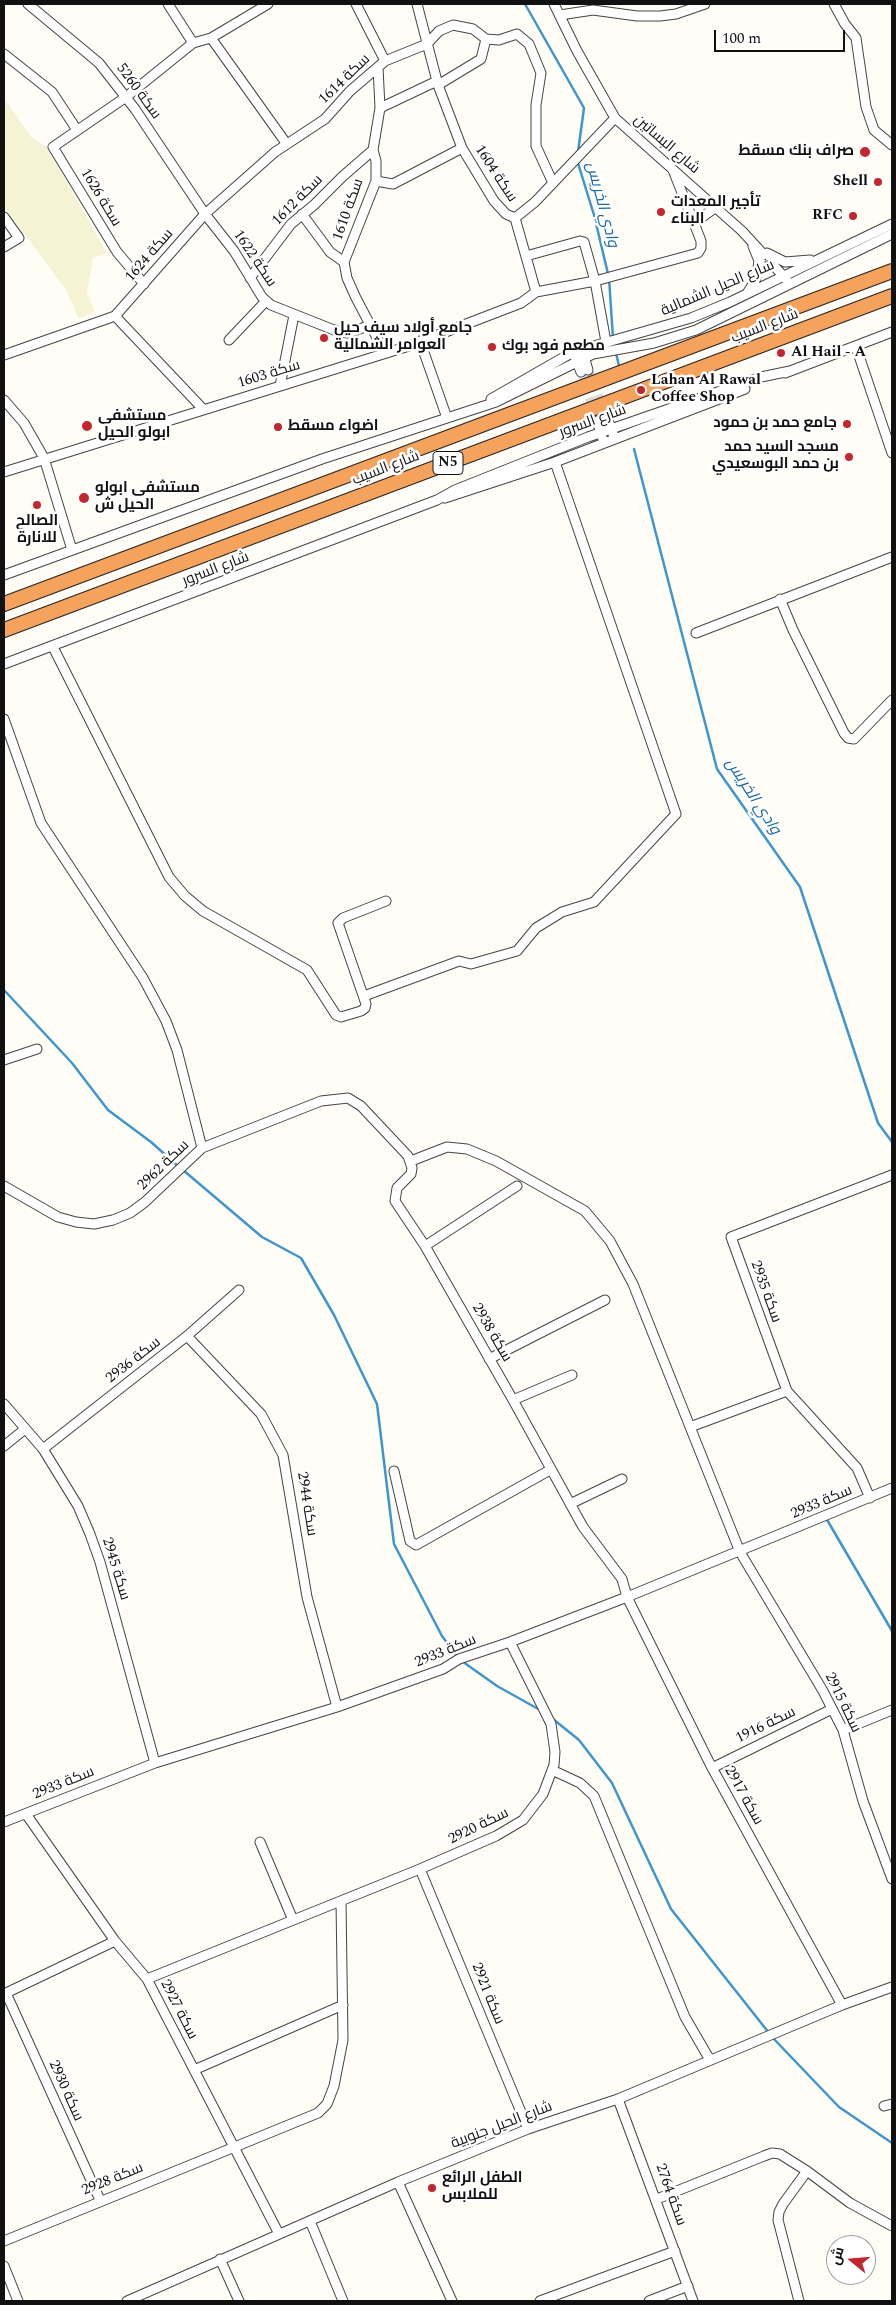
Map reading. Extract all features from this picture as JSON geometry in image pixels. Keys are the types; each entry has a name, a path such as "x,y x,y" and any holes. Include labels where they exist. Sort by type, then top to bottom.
{"highway":[{"name":"شارع السيب","path":"4,604 892,271"},
{"name":"شارع السيب","path":"4,630 892,297"}],"street":[{"name":"سكة 5260","path":"28,4 99,63 126,97 204,214"},
{"path":"168,4 193,43 212,38 268,4"},
{"path":"356,4 385,61"},
{"name":"سكة 1604","path":"416,4 438,83 462,148 494,201 506,214 515,218 553,183 615,118"},
{"name":"شارع البساتين","path":"554,4 577,52 615,118 747,235 791,285"},
{"path":"560,15 594,10 637,16 660,16 676,14 705,4"},
{"path":"834,4 845,24 856,38 866,106 874,130 892,145"},
{"name":"سكة 1614","path":"204,214 286,143 325,119 350,91 385,61 427,44 439,31 453,25 473,29 486,39"},
{"path":"380,108 438,83 481,59 486,39 499,40 517,34 529,44 541,73 536,105 536,146 553,183"},
{"path":"212,38 286,143"},
{"name":"سكة 1626","path":"144,284 116,252 53,147 126,97 193,43"},
{"path":"4,54 52,92 77,130"},
{"name":"سكة 1610","path":"378,67 380,108 373,150 376,161 376,181 344,262 347,278 385,353"},
{"path":"376,181 393,184 462,148"},
{"name":"سكة 1612","path":"250,278 291,224 373,150"},
{"path":"515,218 536,292 595,282 698,253 701,248 701,241 673,169"},
{"path":"694,223 716,207"},
{"name":"سكة 1622","path":"204,214 234,251 266,301 294,316 348,333 371,325"},
{"name":"سكة 1624","path":"4,355 115,316 204,214"},
{"path":"302,214 330,252 344,262"},
{"path":"4,217 19,238 4,247"},
{"name":"شارع الحيل الشمالية","path":"4,575 322,459 471,410 606,342 682,321 747,294 892,224"},
{"name":"شارع الحيل الشمالية","path":"579,355 593,354 683,335 791,285 892,234"},
{"path":"747,235 759,261 755,281 747,294"},
{"path":"526,256 582,241 586,244 606,342"},
{"path":"840,261 849,250 850,244"},
{"path":"760,249 786,262 801,262 822,258"},
{"name":"سكة 1603","path":"4,472 385,353 521,303 536,292"},
{"path":"229,340 266,301"},
{"path":"115,316 204,409"},
{"path":"280,386 294,316"},
{"name":"شارع السرور","path":"4,664 438,500 457,496 555,462 892,332"},
{"path":"420,341 447,418"},
{"path":"856,347 892,453"},
{"path":"579,355 584,371"},
{"name":"شارع السرور","path":"438,500 455,490 601,432 761,377 790,371"},
{"path":"4,400 24,424 44,458 72,550"},
{"path":"607,417 614,438"},
{"path":"597,421 604,442"},
{"path":"364,996 459,961 471,964 517,951 536,928 562,912 594,902 676,814 555,462"},
{"path":"696,633 892,557"},
{"path":"780,599 792,630 840,726 848,738 854,738 892,700"},
{"path":"53,646 169,877 184,896 203,911 307,970 336,1015 341,1017 361,1012 366,1004 338,923 343,918 386,901"},
{"path":"4,719 42,823 142,978 166,1021 177,1050 202,1148"},
{"path":"4,1060 37,1049"},
{"name":"سكة 2962","path":"4,1186 58,1217 94,1224 113,1220 130,1213 145,1202 202,1148 321,1101 348,1098 367,1112 411,1161"},
{"name":"سكة 2915","path":"411,1161 447,1146 467,1149 496,1161 585,1210 610,1242 633,1284 740,1552 843,1730 862,1801 888,1857 892,1879"},
{"name":"سكة 2938","path":"411,1161 410,1174 397,1188 395,1201 425,1246 514,1400 550,1470 591,1539 622,1579 627,1597"},
{"name":"سكة 2935","path":"870,1498 857,1468 787,1392 731,1237 892,1175"},
{"path":"425,1246 517,1186"},
{"name":"سكة 2936","path":"42,1449 187,1336 239,1290"},
{"path":"489,1359 605,1300"},
{"name":"سكة 2944","path":"187,1336 261,1414 283,1455 307,1597 337,1707"},
{"path":"514,1400 572,1375"},
{"path":"690,1428 787,1392"},
{"name":"سكة 2945","path":"4,1404 42,1449 78,1506 90,1534 100,1562 155,1763"},
{"path":"4,1446 25,1429"},
{"path":"394,1470 410,1541 416,1545 550,1470"},
{"path":"570,1504 622,1479"},
{"name":"سكة 2933","path":"4,1822 155,1763 337,1707 443,1669 459,1659 510,1642 627,1597 892,1488"},
{"name":"سكة 2917","path":"627,1597 712,1768 842,2004"},
{"name":"سكة 2920","path":"146,1979 420,1869 496,1836 523,1820 543,1794 552,1770 556,1752 551,1724 510,1642"},
{"name":"سكة 1916","path":"712,1768 832,1709"},
{"path":"843,1730 892,1710"},
{"path":"552,1770 580,1783 594,1796 685,2017 710,2060"},
{"name":"سكة 2927","path":"26,1814 115,1942 146,1979 279,2234"},
{"path":"260,1842 294,1920"},
{"name":"سكة 2921","path":"420,1869 528,2129"},
{"name":"سكة 2928","path":"4,2240 318,2113 327,2104 339,2065 343,2040 340,1901"},
{"name":"سكة 2930","path":"100,2200 5,1993 115,1942"},
{"name":"شارع الحيل جنوبية","path":"127,2301 398,2182 528,2129 618,2099 842,2004 892,1987"},
{"path":"194,2070 343,2005"},
{"name":"سكة 2764","path":"618,2099 657,2199 693,2301"},
{"path":"657,2199 772,2153 788,2157 850,2203 892,2226"},
{"path":"798,2301 778,2220 783,2204 808,2170"},
{"path":"398,2182 452,2301"},
{"path":"310,2221 344,2301"},
{"path":"540,2301 675,2251"},
{"path":"220,2259 239,2301"},
{"path":"4,2266 18,2301"},
{"path":"649,2301 688,2286"}],"shaded area":[{"path":"4,98 31,137 47,147 107,253 93,258 87,293 95,312 79,319 66,290 4,206"}],"waterway":[{"name":"وادي الخريس","path":"525,4 584,108 578,152"},
{"name":"وادي الخريس","path":"577,160 594,215 609,278 613,338"},
{"name":"وادي الخريس","path":"616,353 619,366"},
{"name":"وادي الخريس","path":"634,449 717,769 800,887 878,1123 892,1142"},
{"path":"4,990 72,1063 108,1110 151,1142 179,1167"},
{"path":"183,1170 262,1237 301,1258 334,1315 377,1404 394,1544 442,1636 459,1659 497,1686 540,1710"},
{"path":"826,1518 892,1631"},
{"path":"553,1719 579,1740 612,1783 671,1909 769,2033"},
{"path":"772,2037 839,2107 892,2143"}],"tunnel":[{"path":"588,370 607,417"},
{"path":"581,372 594,412"}],"place":[{"name":"صراف بنك مسقط","path":"865,152"},
{"name":"Shell","path":"878,182"},
{"name":"تأجير المعدات البناء","path":"661,212"},
{"name":"RFC","path":"853,216"},
{"name":"جامع أولاد سيف حيل العوامر الشمالية","path":"324,338"},
{"name":"مطعم فود بوك","path":"492,347"},
{"name":"Al Hail - A","path":"781,353"},
{"name":"Lahan Al Rawal Coffee Shop","path":"641,390"},
{"name":"جامع حمد بن حمود","path":"847,424"},
{"name":"مستشفى ابولو الحيل","path":"87,426"},
{"name":"اضواء مسقط","path":"278,427"},
{"name":"مسجد السيد حمد بن حمد البوسعيدي","path":"849,457"},
{"name":"مستشفى ابولو الحيل ش","path":"84,498"},
{"name":"الصالح للانارة","path":"37,505"},
{"name":"الطفل الرائع للملابس","path":"432,2188"}]}
